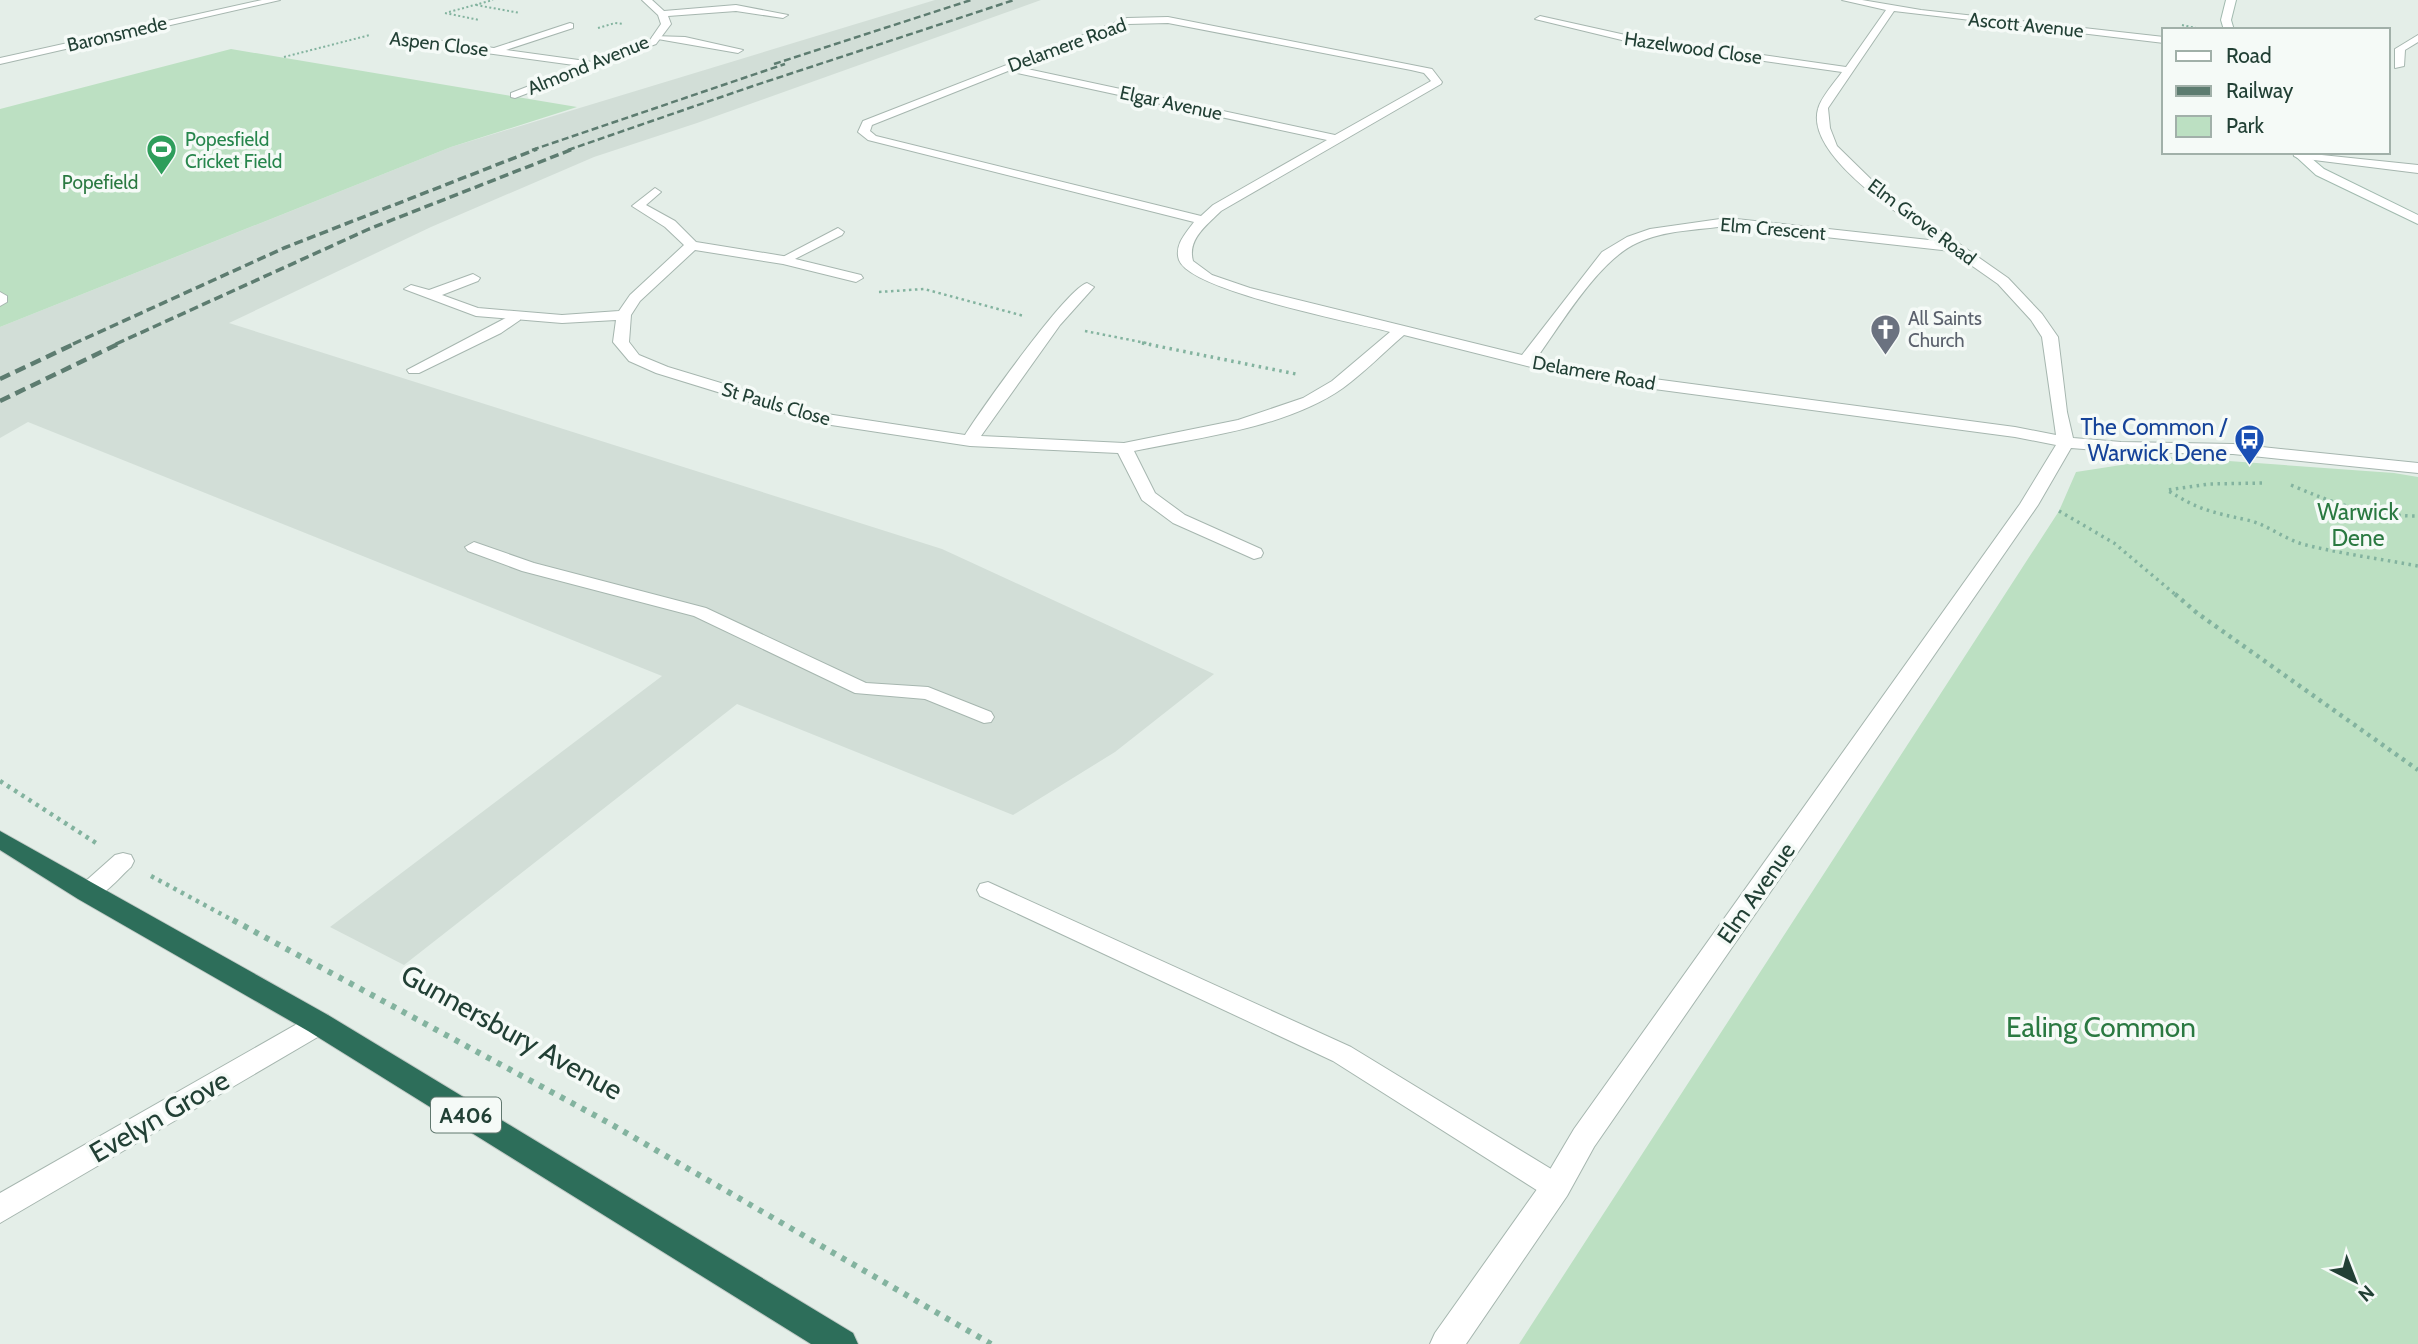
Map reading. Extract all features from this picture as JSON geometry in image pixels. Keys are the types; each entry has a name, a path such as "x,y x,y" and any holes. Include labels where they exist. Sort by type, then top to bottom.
{"highway":[{"name":"A406","path":"0,839 87,893 317,1023 841,1344"}],"street":[{"name":"Baronsmede","path":"0,61 275,0"},
{"name":"Almond Avenue","path":"515,95 596,65 656,38 666,24 662,14 647,0"},
{"name":"Ascott Avenue","path":"1847,0 1891,9 2162,40"},
{"path":"2228,28 2226,20 2229,0"},
{"path":"662,14 736,8 783,15"},
{"name":"Elm Grove Road","path":"1891,9 1823,108 1824,128 1832,147 1878,193 2003,281 2037,317 2050,337 2059,412 2066,442"},
{"name":"Hazelwood Close","path":"1540,19 1630,40 1847,70"},
{"name":"Delamere Road","path":"1202,220 872,138 864,132 867,123 1126,21 1168,20 1411,67 1428,72 1437,82 1232,198 1193,230 1182,254 1186,265 1197,275 1245,291 1579,374 2001,430 2066,442"},
{"path":"493,51 570,26"},
{"path":"2399,66 2400,48 2418,38"},
{"name":"Aspen Close","path":"395,40 405,39 596,65"},
{"name":"Elgar Avenue","path":"1006,68 1336,139"},
{"path":"2299,154 2320,172 2418,220"},
{"path":"2306,154 2418,169"},
{"path":"655,192 638,206 670,224 692,245 783,260 856,278"},
{"name":"Elm Crescent","path":"1525,362 1607,255 1632,240 1655,232 1727,222 1954,247"},
{"path":"411,289 476,312 515,317 624,315 635,298 692,245"},
{"path":"430,295 473,278"},
{"path":"970,441 1051,323 1087,287"},
{"name":"St Pauls Close","path":"624,315 621,342 634,358 662,370 818,418 970,441 1124,448 1242,424 1309,401 1338,384 1400,331"},
{"path":"2066,442 2121,447 2233,449 2418,468"},
{"name":"Elm Avenue","path":"1447,1344 1556,1186 1584,1138 2035,496 2066,442"},
{"path":"1124,448 1147,496 1179,519 1254,553"},
{"name":"Evelyn Grove","path":"0,1209 317,1023"}],"lane":[{"path":"656,38 685,40 738,50"},
{"path":"783,260 838,232"},
{"path":"0,296 0,302"},
{"path":"414,370 496,330 515,317"},
{"path":"474,547 528,567 700,612 862,689 929,693 984,717"},
{"path":"87,893 123,861"},
{"path":"988,890 1342,1054 1556,1186"}],"path":[{"path":"436,16 493,0"},
{"path":"598,28 615,23 623,24"},
{"name":"Aspen Close","path":"284,57 366,34 395,40"},
{"path":"856,278 856,286 886,293 924,289 1051,323 1168,350 1338,384"},
{"path":"2267,482 2209,484 2167,490 2194,507 2230,518 2249,520 2279,536 2305,545 2418,566"},
{"path":"2280,482 2340,506 2388,516 2418,516"},
{"path":"2035,496 2114,543 2197,612 2418,770"},
{"name":"Gunnersbury Avenue","path":"0,781 123,861 609,1123 991,1344"}],"shaded area":[{"path":"935,0 1041,0 594,157 431,227 229,323 942,549 1214,674 1115,752 1013,815 737,704 404,965 330,927 662,676 28,422 0,438 0,327 451,147"}],"green space":[{"name":"Popefield","path":"231,49 577,107 451,147 0,327 0,109"},
{"name":"Ealing Common","path":"2173,457 2418,477 2418,1344 1519,1344 2059,511 2076,472"}],"railway":[{"path":"774,64 971,0"},
{"path":"568,150 1014,0"},
{"path":"532,150 785,64"},
{"path":"73,344 284,248 537,149"},
{"path":"116,344 369,229 573,149"},
{"path":"0,379 76,343"},
{"path":"0,401 120,343"}],"place":[{"name":"Popesfield Cricket Field","path":"162,177"},
{"name":"All Saints Church","path":"1885,356"},
{"name":"The Common / Warwick Dene","path":"2250,467"}],"park label":[{"name":"Warwick Dene","path":"2358,525"}]}
